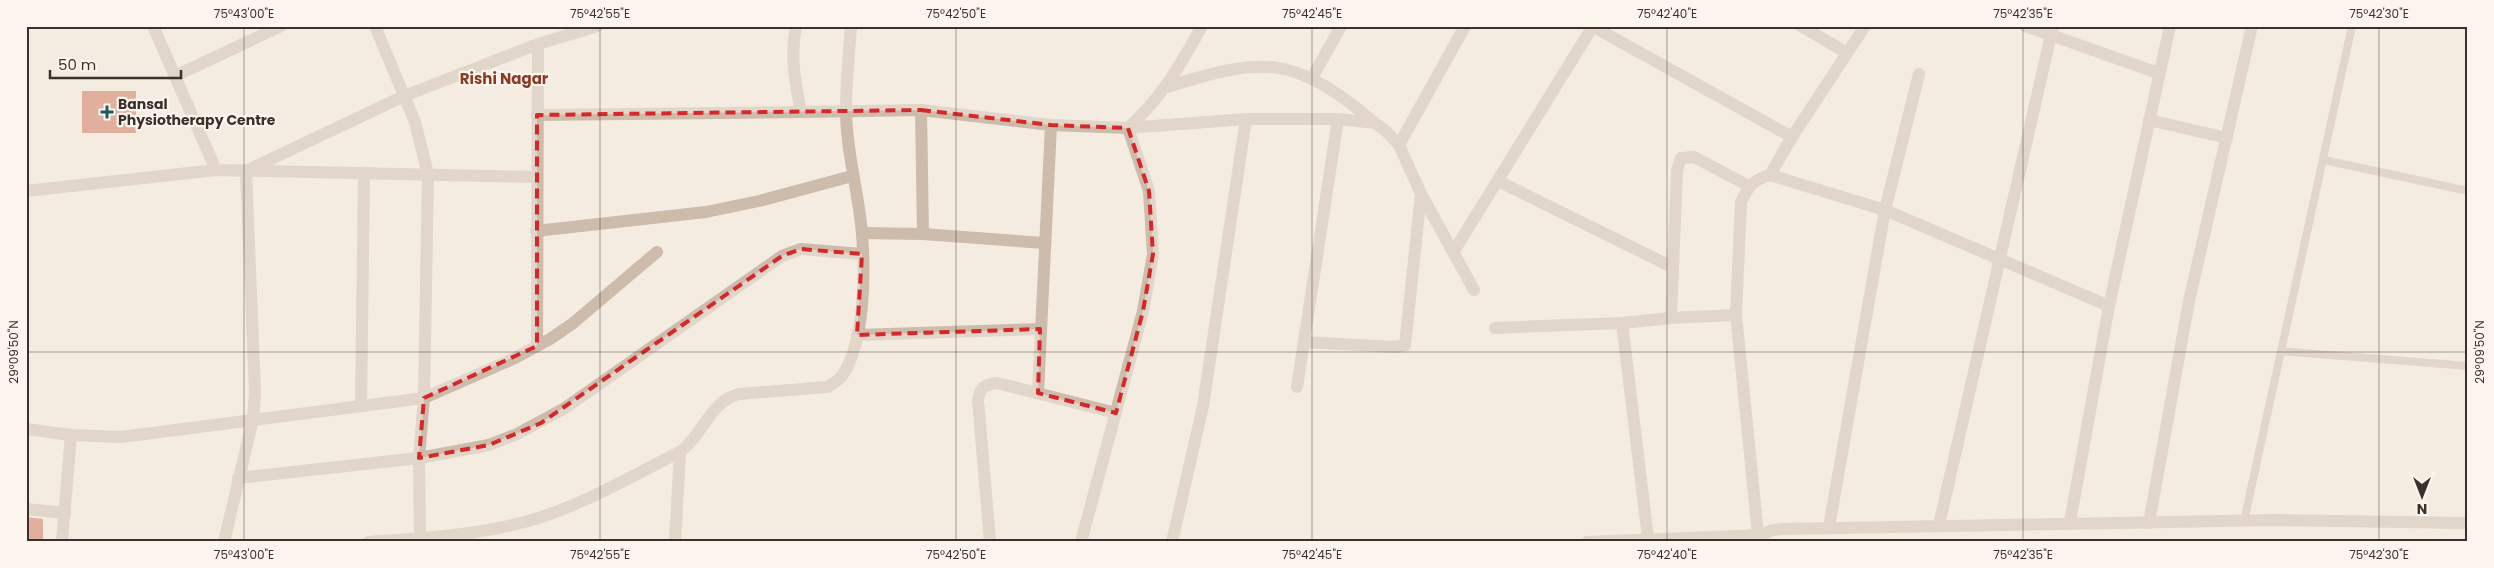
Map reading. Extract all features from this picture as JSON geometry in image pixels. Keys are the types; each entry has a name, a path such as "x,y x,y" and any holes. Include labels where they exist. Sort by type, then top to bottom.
{"street":[{"path":"153,26 216,170"},
{"path":"175,76 281,26"},
{"path":"375,26 421,140 428,174 424,398 419,458 420,538"},
{"path":"246,171 404,96 538,44 598,26"},
{"path":"796,26 792,50 792,71 801,112"},
{"path":"369,542 487,530 537,519 569,507 680,452 690,444 716,405 726,397 739,394 827,387 837,382 844,373 857,335 862,254 862,233 852,176 846,111 851,26"},
{"path":"1128,128 1156,100 1166,87 1202,26"},
{"path":"1312,78 1341,26"},
{"path":"1399,145 1465,26"},
{"path":"1454,251 1593,26 1792,138"},
{"path":"1801,26 1847,53"},
{"path":"1770,175 1865,26"},
{"path":"2025,26 2051,31 2158,73"},
{"path":"2070,522 2109,306 2158,73 2170,26"},
{"path":"2149,523 2189,301 2252,26"},
{"path":"1939,525 2051,31"},
{"path":"537,346 536,177 538,44"},
{"path":"1166,87 1219,70 1243,66 1283,68 1312,78 1346,100 1386,131 1399,145 1421,194 1474,290"},
{"path":"1829,527 1885,210 1919,74"},
{"path":"537,115 921,110 1051,125 1128,128 1246,119 1338,119 1375,123"},
{"path":"921,110 923,234"},
{"path":"1172,542 1203,406 1246,119"},
{"path":"1297,387 1338,119"},
{"path":"2149,120 2226,138"},
{"path":"1038,393 1051,125"},
{"path":"1081,542 1144,311 1154,254 1149,191 1128,128"},
{"path":"1671,318 1677,170 1681,158 1694,157 1748,186"},
{"path":"26,191 216,170 536,177"},
{"path":"224,542 253,419 255,392 246,171"},
{"path":"361,406 364,173"},
{"path":"1759,537 1736,315 1741,202 1748,186 1758,178 1770,175 1885,210 2109,306"},
{"path":"536,231 706,212 852,176"},
{"path":"1498,181 1672,267"},
{"path":"1304,342 1395,347 1405,345 1421,194"},
{"path":"862,233 923,234 1044,243"},
{"path":"238,478 419,458 489,445 541,423 782,256 801,249 862,254"},
{"path":"26,429 96,437 137,436 253,419 424,398 537,346 572,324 657,252"},
{"path":"1495,328 1622,323 1671,318 1736,315"},
{"path":"1622,323 1648,538"},
{"path":"857,335 1040,329"},
{"path":"990,542 978,400 980,391 986,385 997,384 1116,413"},
{"path":"62,542 71,435"},
{"path":"675,542 680,452"},
{"path":"26,509 64,513"},
{"path":"1587,542 1648,538 1759,537 1769,530 1829,527 2070,522 2468,523"}],"lane":[{"path":"2244,521 2352,26"},
{"path":"2324,160 2468,191"},
{"path":"2281,351 2468,366"}],"highlighted area":[{"path":"921,110 1051,125 1128,128 1149,191 1153,254 1143,311 1116,413 1038,393 1040,329 857,335 862,254 801,249 782,256 541,423 489,445 419,458 424,398 537,346 537,115"}],"building":[{"path":"82,91 136,91 136,133 82,133"},
{"path":"26,517 43,519 43,542 26,542"}],"place":[{"name":"Bansal Physiotherapy Centre","path":"107,112"}],"district":[{"name":"Rishi Nagar","path":"504,79"}]}
